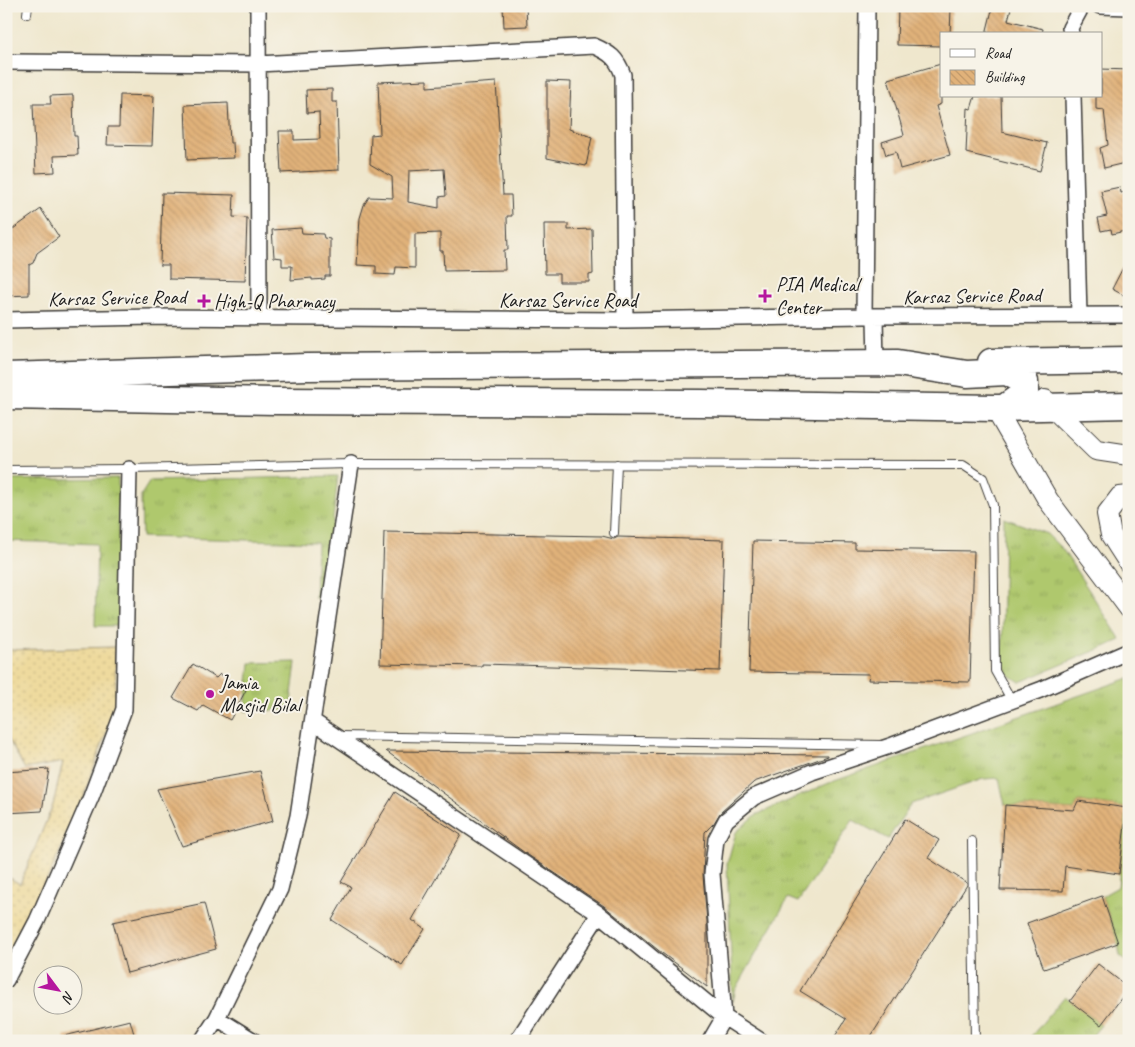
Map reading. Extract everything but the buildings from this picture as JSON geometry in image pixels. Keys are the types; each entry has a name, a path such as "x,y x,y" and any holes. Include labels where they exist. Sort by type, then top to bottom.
{"highway":[{"path":"6,359 67,357 244,358 308,367"},
{"path":"6,376 308,367 887,364 1129,360"},
{"path":"887,364 967,374 1007,372 1025,382 1025,393 1000,408"},
{"path":"6,396 276,401 702,403 1000,408 1129,405"},
{"path":"6,414 121,412 276,401"}],"street":[{"path":"258,6 259,317"},
{"path":"867,6 870,316 887,364"},
{"path":"1071,32 1070,28 1082,6"},
{"path":"1100,6 1129,7"},
{"path":"6,62 258,64 594,46 608,52 618,62 623,75 625,320"},
{"path":"1072,98 1079,314"},
{"name":"Karsaz Service Road","path":"6,320 152,316 625,320 870,316 1129,315"},
{"path":"1025,382 1096,450 1129,455"},
{"path":"1000,408 1048,500 1129,608"},
{"path":"202,1041 216,1018 280,890 298,816 314,722 351,464"},
{"path":"6,980 49,895 91,797 124,709 129,469"},
{"path":"1129,496 1120,497 1107,514 1111,535 1129,563"},
{"path":"710,1041 724,1017 712,874 716,839 726,820 754,797 812,772 893,745 1012,701 1129,651"},
{"path":"314,722 599,914 724,1017 761,1041"},
{"path":"517,1041 599,914"},
{"path":"216,1018 254,1041"}],"lane":[{"path":"6,470 351,464 963,464 983,478 993,505 995,671 1012,701"},
{"path":"614,533 616,464"},
{"path":"335,736 893,745"},
{"path":"972,841 975,1041"}],"green space":[{"path":"338,476 324,598 315,598 317,542 142,537 141,495 150,481"},
{"path":"118,478 119,626 95,626 97,544 6,541 6,480"},
{"path":"1004,518 1047,534 1063,550 1121,640 1020,682 1002,670"},
{"path":"296,662 290,710 245,711 250,663"},
{"path":"1129,678 1129,963 1120,956 1118,943 1102,896 1118,887 1127,808 1078,801 1074,810 1005,805 999,778 983,779 911,804 888,839 853,820 798,902 788,898 735,991 733,1002 727,864 736,832 756,815 829,783"},
{"path":"1065,996 1101,1025 1088,1041 1028,1040"}],"sand":[{"path":"115,647 116,705 82,801 24,932 6,966 6,876 20,884 53,805 63,762 25,769 6,735 6,650"}],"place":[{"name":"PIA Medical Center","path":"765,296"},
{"name":"High-Q Pharmacy","path":"204,301"},
{"name":"Jamia Masjid Bilal","path":"210,694"}]}
